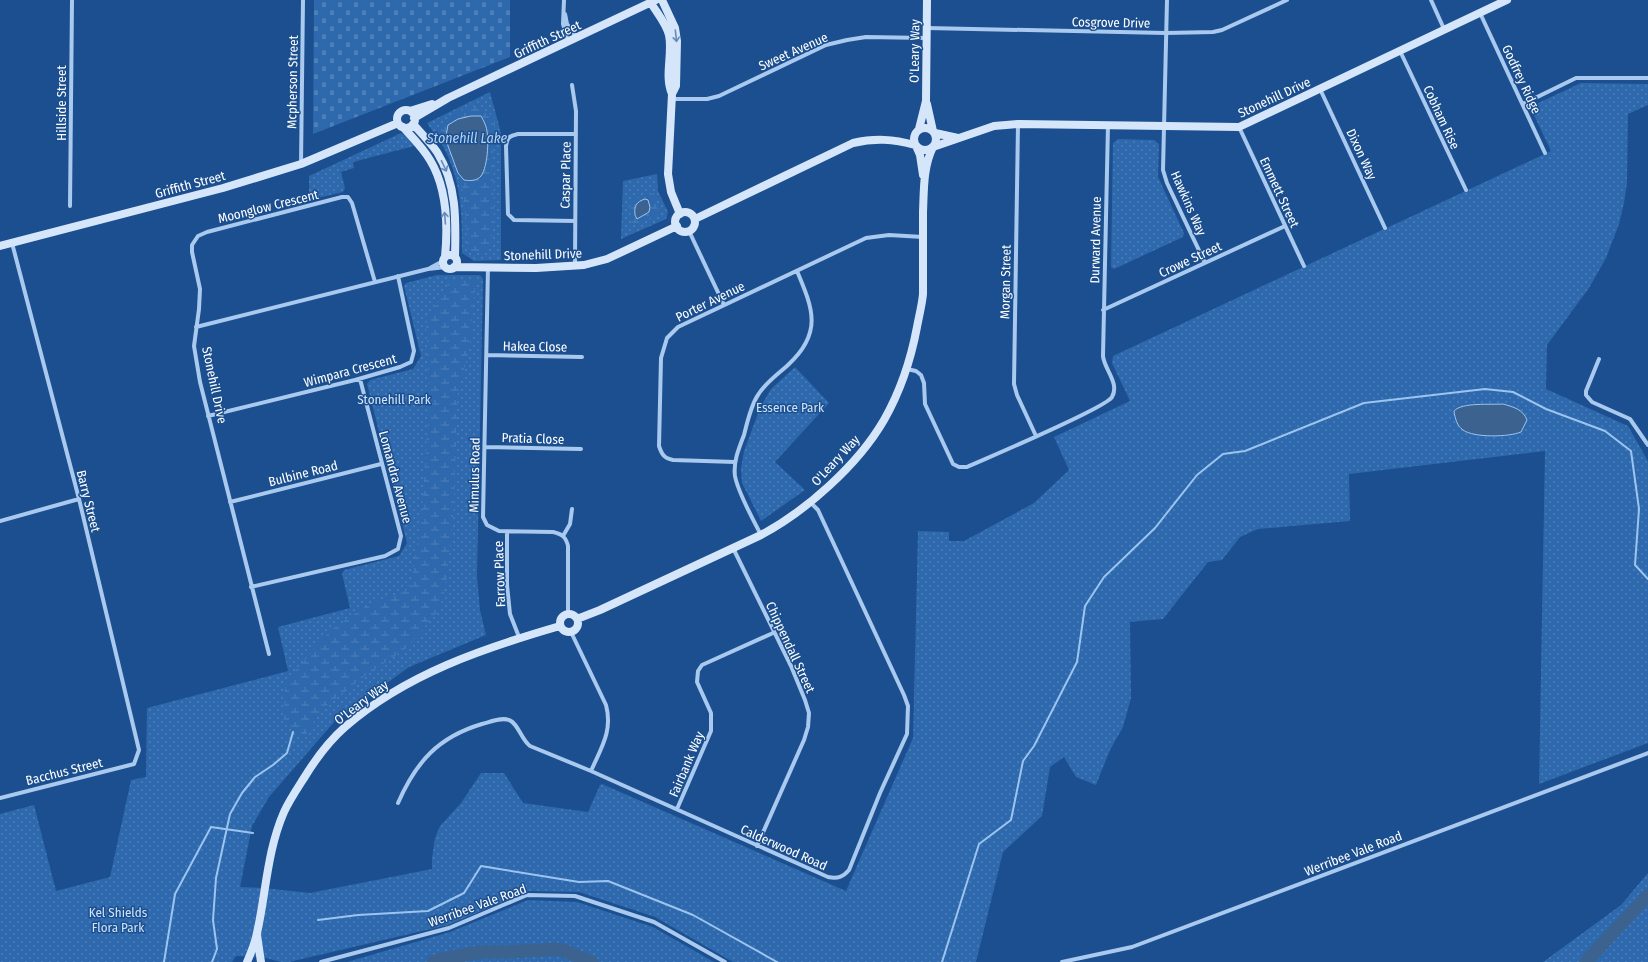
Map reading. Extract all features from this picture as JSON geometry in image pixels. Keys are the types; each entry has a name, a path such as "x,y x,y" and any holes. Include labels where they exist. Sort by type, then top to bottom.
{"street":[{"name":"Hillside Street","path":"70,206 72,0"},
{"name":"Mcpherson Street","path":"301,164 303,0"},
{"path":"564,0 563,24 568,42"},
{"path":"662,0 675,28 677,41 676,86 672,96 668,174 671,192 680,214"},
{"name":"O'Leary Way","path":"926,101 927,0"},
{"name":"Hawkins Way","path":"1167,0 1163,170 1205,263"},
{"name":"Cosgrove Drive","path":"927,28 1166,33 1213,32 1222,30 1287,0"},
{"path":"1431,0 1444,29"},
{"name":"Stonehill Drive","path":"933,147 994,126 1018,124 1239,127 1507,0"},
{"name":"Griffith Street","path":"412,117 448,98 653,1"},
{"path":"653,1 666,25 669,35 669,86 672,96"},
{"path":"564,10 567,24 577,38"},
{"name":"Godfrey Ridge","path":"1480,13 1545,153"},
{"name":"Sweet Avenue","path":"672,96 707,99 719,96 826,46 847,40 866,37 926,38"},
{"name":"Cobham Rise","path":"1400,52 1466,190"},
{"path":"1523,104 1576,78 1648,78"},
{"name":"Caspar Place","path":"572,85 576,111 574,265"},
{"name":"Dixon Way","path":"1320,89 1385,228"},
{"path":"924,182 920,155 914,138 926,101"},
{"path":"924,182 928,161 936,142 926,101"},
{"path":"401,111 412,117 437,152 449,178 455,204 456,226 455,261 450,269 445,262 445,218 443,196 439,179 430,160 399,123 398,113 401,111"},
{"path":"399,123 408,127 412,117"},
{"name":"Griffith Street","path":"0,246 223,188 301,164 381,129 399,123"},
{"name":"Morgan Street","path":"1018,124 1014,384 1017,395 1036,436"},
{"name":"Durward Avenue","path":"1036,436 1102,405 1112,396 1114,389 1103,356 1108,125"},
{"name":"Emmett Street","path":"1239,127 1304,266"},
{"path":"887,139 928,128 934,132 950,137 960,138"},
{"path":"575,221 514,220 510,218 508,214 506,146 507,140 510,136 518,134 576,134"},
{"path":"695,219 853,143 871,139 887,139 916,145 919,148 926,150 933,147"},
{"name":"O'Leary Way","path":"578,619 782,524 810,502 858,456 883,421 906,369 913,346 923,296 924,182"},
{"name":"Moonglow Crescent","path":"196,327 200,289 192,252 192,245 198,236 207,232 342,197 348,197 352,203 375,282"},
{"path":"684,212 690,213 695,219 694,226 689,231 682,231 677,226 676,218 680,214 684,212"},
{"name":"Stonehill Drive","path":"455,261 474,267 536,268 584,265 607,259 677,226"},
{"name":"Crowe Street","path":"1103,310 1285,226"},
{"path":"689,231 724,305"},
{"name":"Porter Avenue","path":"735,462 669,459 665,458 662,454 660,446 661,358 667,338 678,327 866,238 890,236 923,237"},
{"name":"Barry Street","path":"12,243 79,499 140,750 134,764"},
{"path":"196,327 428,269 445,262 450,255 455,261"},
{"name":"Mimulus Road","path":"488,267 484,522 496,530 507,532 553,532 563,536"},
{"path":"761,535 739,489 735,477 735,462 757,395 772,378 795,358 802,348 810,331 812,311 809,300 796,271"},
{"name":"Wimpara Crescent","path":"208,416 360,378 400,367 411,362 414,351 398,276"},
{"name":"Stonehill Drive","path":"196,327 194,346 200,382 269,654"},
{"name":"Hakea Close","path":"487,355 582,357"},
{"path":"1599,360 1586,391 1586,396 1592,402 1630,419 1648,445"},
{"path":"906,369 921,375 924,383 925,404 952,464 959,467 967,467 1036,436"},
{"name":"Lomandra Avenue","path":"251,587 385,556 398,549 401,536 381,464 360,378"},
{"name":"Pratia Close","path":"484,447 581,449"},
{"name":"Bulbine Road","path":"230,502 381,464"},
{"path":"0,521 79,499"},
{"name":"Calderwood Road","path":"398,803 412,773 448,738 468,728 501,719 509,720 516,726 524,741 530,746 591,771 828,877 834,878 844,876 849,870 880,793 907,734 908,706 818,510 810,502"},
{"path":"568,613 568,546 566,538 563,536 570,524 572,509"},
{"name":"Farrow Place","path":"507,532 507,585 510,614 519,637"},
{"name":"Chippendall Street","path":"733,548 773,633 791,666 809,713 808,727 798,754 757,846"},
{"path":"568,613 574,614 578,619 578,625 571,632 564,631 560,626 560,618 568,613"},
{"name":"O'Leary Way","path":"247,962 257,934 271,852 284,812 316,759 344,728 380,699 418,677 519,637 560,626"},
{"path":"571,632 606,705 609,715 609,728 591,771"},
{"name":"Fairbank Way","path":"677,809 711,731 711,713 697,682 698,671 702,665 773,633"},
{"name":"Werribee Vale Road","path":"1062,962 1132,947 1648,753"},
{"name":"Bacchus Street","path":"0,798 134,764"},
{"name":"Werribee Vale Road","path":"321,962 449,928 527,895 575,896 654,922 725,962"},
{"name":"O'Leary Way","path":"257,934 261,962"}],"green space":[{"path":"314,0 510,0 510,57 313,134"},
{"path":"1581,83 1648,84 1648,105 1628,114 1627,183 1619,224 1606,258 1589,288 1547,345 1546,389 1628,426 1648,461 1648,743 1539,784 1545,451 1349,474 1350,521 1258,529 1240,537 1222,560 1208,562 1163,619 1130,622 1131,698 1123,727 1110,750 1096,785 1076,777 1064,757 1050,767 1042,816 1003,852 976,962 733,962 655,917 579,892 528,891 448,925 289,962 281,962 262,957 236,956 232,962 0,962 0,814 34,805 56,891 110,877 131,780 146,777 147,708 288,671 278,627 350,608 342,574 344,570 399,556 407,543 367,384 370,380 413,369 421,356 404,286 406,283 437,275 480,275 483,279 477,577 480,610 486,635 409,667 335,721 269,797 252,826 240,887 310,893 432,869 435,838 440,826 461,803 481,773 504,773 523,803 588,812 600,785 602,784 846,891 913,738 918,531 949,532 949,541 964,541 1034,503 1069,470 1054,437 1130,401 1112,363 1113,356 1551,151 1532,111 1534,105"},
{"path":"490,92 501,133 501,260 474,261 462,253 460,201 451,165 444,148 427,123"},
{"path":"479,105 495,118 493,142 494,223 489,252 478,253 467,250 466,219 461,180 442,130 455,112"},
{"path":"401,133 408,137 414,146 353,162 354,168 341,172 345,188 343,192 309,200 309,176"},
{"path":"1118,139 1154,140 1159,144 1158,177 1184,233 1183,237 1114,269 1111,267 1113,143"},
{"path":"657,174 658,191 668,212 666,219 621,239 623,181"},
{"path":"654,193 657,208 662,213 633,225 631,221 630,200"},
{"path":"450,280 476,280 469,351 458,392 453,520 446,587 439,610 408,647 365,676 322,709 303,739 284,723 285,682 331,630 369,604 410,589 421,522 429,404 426,323"},
{"name":"Essence Park","path":"795,367 829,403 775,462 805,490 761,521 742,483 741,468 744,451 760,408 771,389"},
{"path":"1648,873 1648,962 1543,962 1621,905"},
{"path":"528,900 577,902 653,927 714,962 347,962 450,932"}],"water":[{"name":"Stonehill Lake","path":"471,116 481,116 484,122 487,129 488,150 481,176 475,180 464,180 458,173 446,136 448,125 458,119"},
{"path":"645,199 648,200 650,207 649,212 637,219 635,215 635,207 638,203"},
{"path":"1477,404 1503,404 1517,409 1525,416 1527,420 1521,432 1500,436 1468,433 1459,426 1454,411 1463,406"}],"waterway":[{"path":"942,962 979,844 1011,820 1023,761 1034,746 1077,662 1085,606 1104,577 1155,528 1197,475 1223,454 1245,451 1364,403 1485,389 1513,392 1546,409 1605,431 1631,451 1639,509 1635,565 1648,579"},
{"path":"212,962 217,949 213,920 216,878 230,814 242,793 255,777 287,753 293,732"},
{"path":"164,962 175,894 211,827 253,833"},
{"path":"318,920 358,915 428,911 464,893 481,866 579,882 608,881 693,915 777,962"},
{"path":"1586,962 1648,895"},
{"path":"433,962 480,952 560,949 592,962"}],"park label":[{"name":"Stonehill Park","path":"394,399"},
{"name":"Kel Shields Flora Park","path":"118,920"}]}
